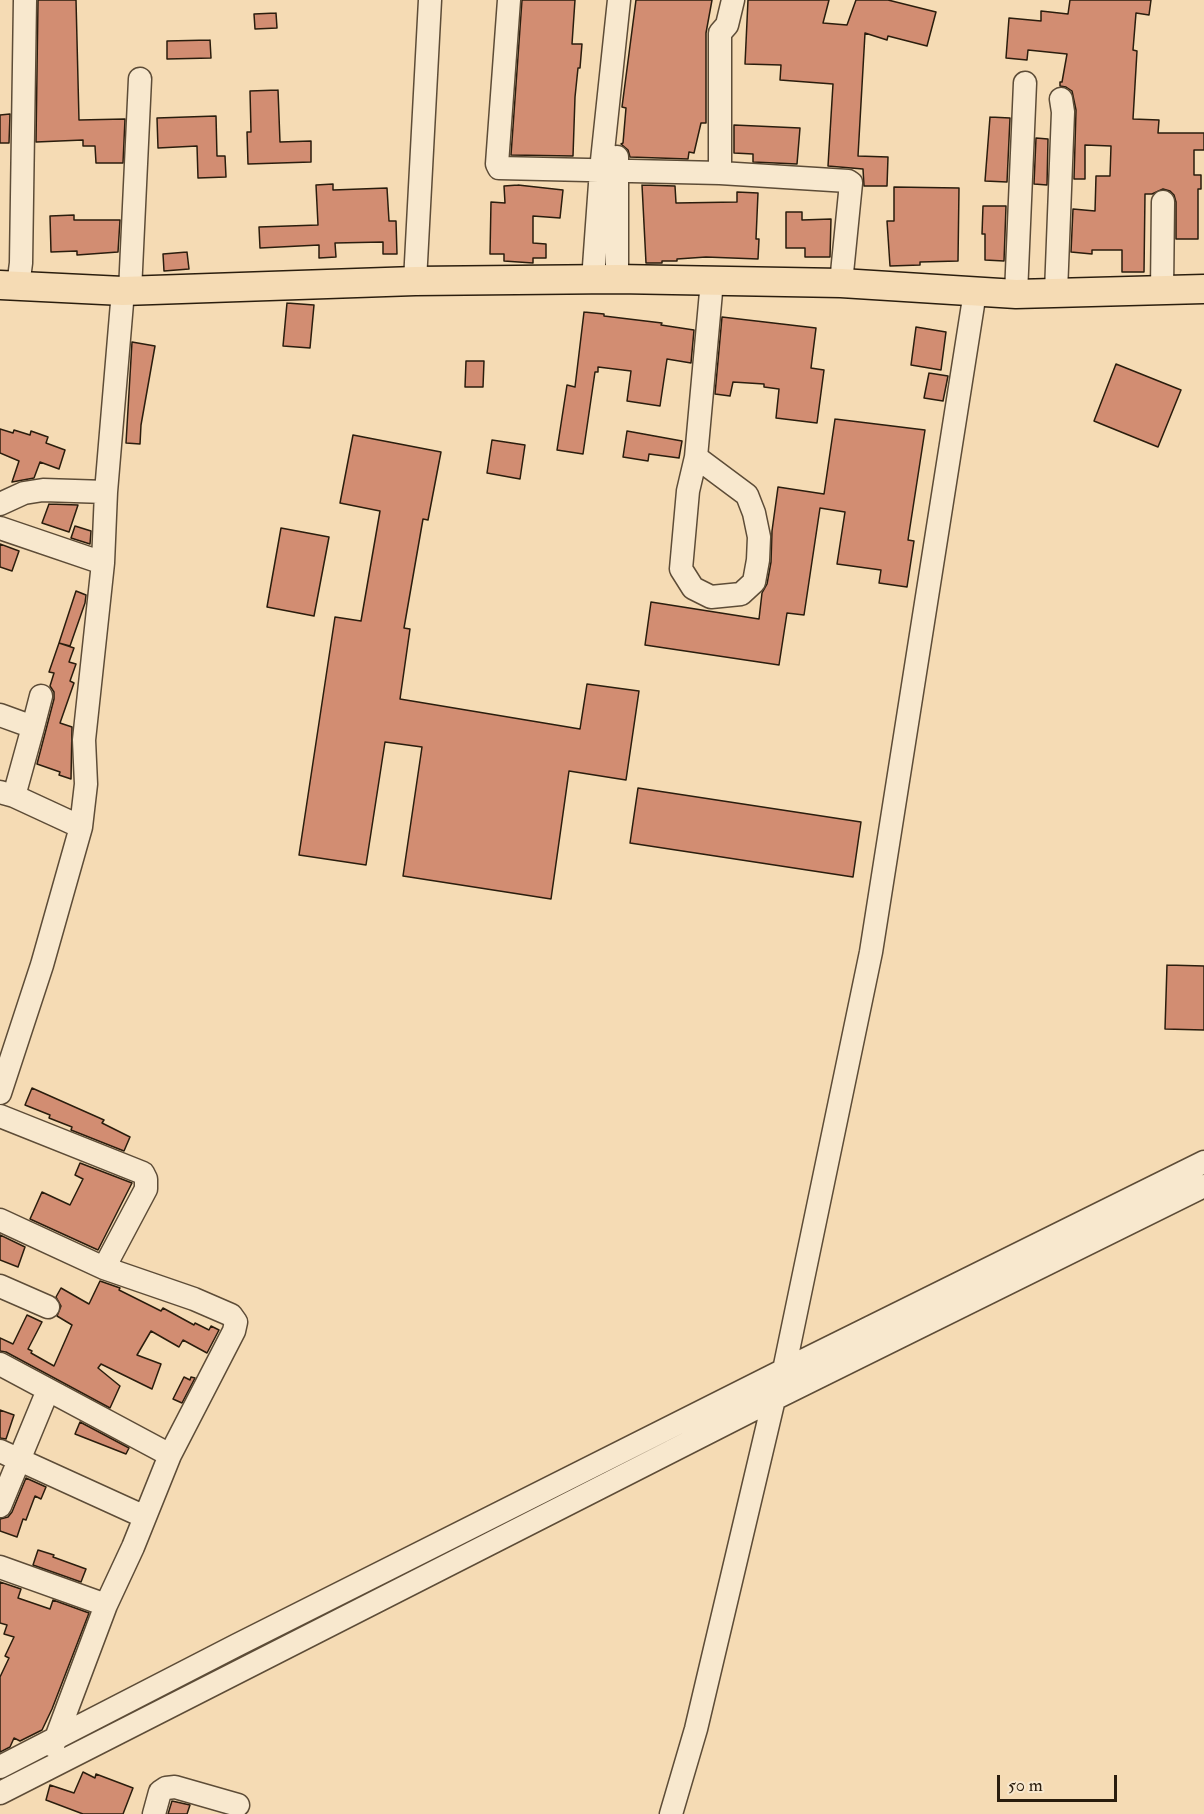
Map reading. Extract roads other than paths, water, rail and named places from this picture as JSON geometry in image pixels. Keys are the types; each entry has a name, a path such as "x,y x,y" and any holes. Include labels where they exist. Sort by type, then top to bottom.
{"main road":[{"path":"9,286 126,291 415,281 605,280 841,283 1017,294 1204,289"}],"street":[{"path":"9,286 21,263 25,0"},
{"path":"415,281 430,0"},
{"path":"509,0 497,166 502,169 720,173 850,182 841,283"},
{"path":"605,280 608,170 619,0"},
{"path":"608,170 632,0"},
{"path":"720,173 720,33 728,25 733,0"},
{"path":"0,1093 42,965 81,827 86,784 84,740 103,563 106,492 126,291 140,79"},
{"path":"1017,294 1025,83"},
{"path":"1056,292 1063,112 1061,99"},
{"path":"1162,290 1163,202"},
{"path":"696,457 747,495 754,513 759,537 758,560 754,582 741,594 711,597 693,588 681,569 688,491 696,457 712,281"},
{"path":"671,1814 696,1729 774,1399 784,1370 871,952 975,292"},
{"path":"0,504 24,493 43,490 106,492"},
{"path":"0,528 103,563"},
{"path":"41,696 33,727 7,794 81,827"},
{"path":"0,715 33,727"},
{"path":"0,1116 143,1173 146,1179 146,1189 104,1268"},
{"path":"0,1767 784,1370 1204,1162"},
{"path":"0,1793 774,1399 1204,1186"},
{"path":"0,1220 104,1268 194,1299 231,1315 236,1322 170,1455 106,1605 44,1771"},
{"path":"0,1286 48,1307"},
{"path":"0,1364 170,1455"},
{"path":"0,1506 10,1455 48,1390"},
{"path":"10,1455 145,1518"},
{"path":"0,1567 106,1605"},
{"path":"154,1814 160,1792 166,1788 175,1787 238,1805"}]}
